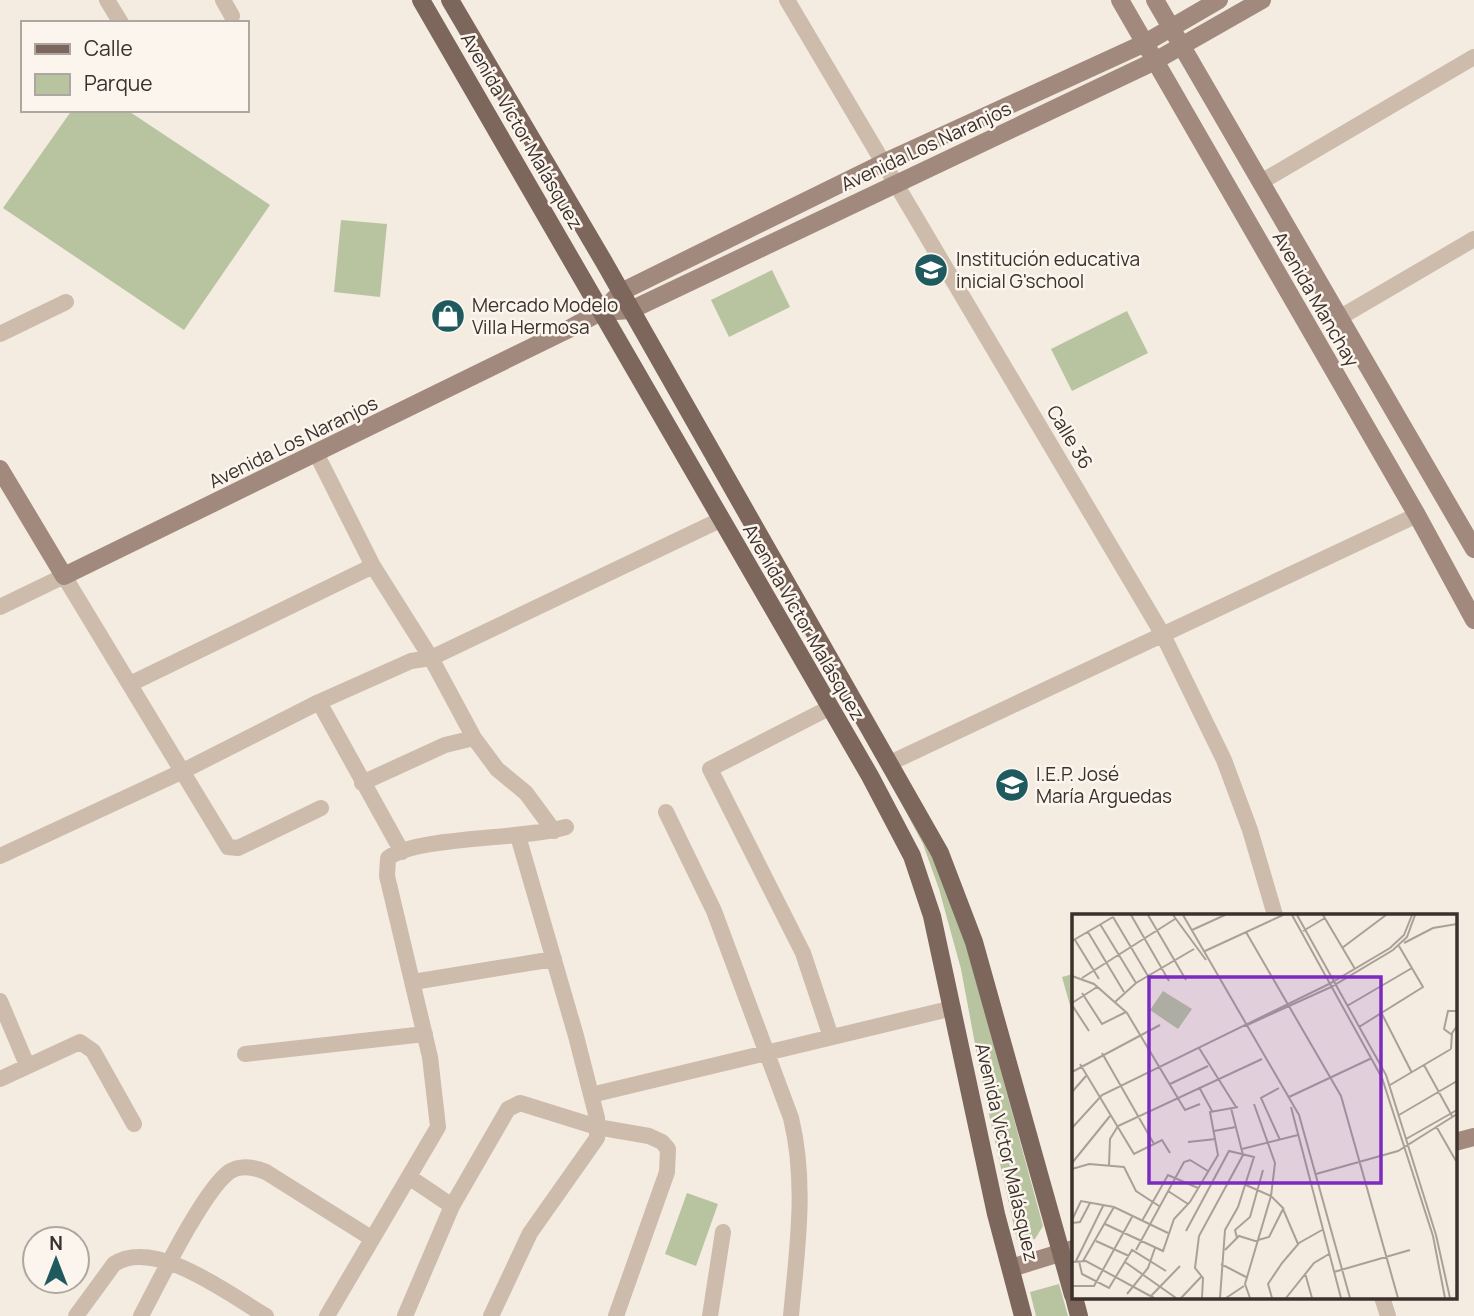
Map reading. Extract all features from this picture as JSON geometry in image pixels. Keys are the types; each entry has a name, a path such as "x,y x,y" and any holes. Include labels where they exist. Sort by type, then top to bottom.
{"main road":[{"name":"Avenida Victor Malásquez","path":"421,0 870,776 912,856 932,916 996,1214 1023,1316"},
{"name":"Avenida Victor Malásquez","path":"450,0 621,292 940,853 965,914 1067,1251 1072,1288"},
{"name":"Avenida Victor Malásquez","path":"1074,1298 1079,1316"}],"street":[{"path":"107,0 120,21"},
{"path":"223,0 232,16"},
{"name":"Calle 36","path":"788,0 1163,635 1224,760 1250,830 1275,914"},
{"name":"Avenida Manchay","path":"1120,0 1417,515 1474,620"},
{"name":"Avenida Manchay","path":"1156,0 1474,550"},
{"name":"Avenida Los Naranjos","path":"0,607 317,455 602,311 621,292 883,163 1145,43 1219,0"},
{"name":"Avenida Los Naranjos","path":"602,311 631,310 1155,61 1262,0"},
{"path":"1261,182 1474,57"},
{"path":"1339,318 1474,239"},
{"path":"0,334 66,302"},
{"path":"317,455 373,566 430,658 474,738 497,769 526,793 560,829 452,842 402,852 391,855 385,865 425,1034 437,1102 438,1128 327,1316"},
{"path":"0,469 228,847 238,848 321,808"},
{"path":"890,763 1417,515"},
{"path":"0,856 181,772 319,702 405,664 430,658 720,520"},
{"path":"130,684 373,566"},
{"path":"319,702 402,852"},
{"path":"829,708 710,769 803,953 831,1037"},
{"path":"362,783 445,745 474,738"},
{"path":"666,812 710,901 791,1118 800,1164 791,1316"},
{"path":"491,1316 530,1233 593,1147 597,1127 591,1095 518,836"},
{"path":"413,982 554,959"},
{"path":"0,1001 27,1065"},
{"path":"591,1095 953,1008"},
{"path":"245,1054 425,1034"},
{"path":"0,1079 80,1042 93,1051 134,1124"},
{"path":"404,1316 452,1206 501,1118 514,1105 526,1103 597,1127 649,1136 662,1142 670,1153 667,1172 616,1316"},
{"path":"1456,1142 1474,1137"},
{"path":"141,1316 205,1201 228,1173 243,1167 266,1172 372,1238"},
{"path":"409,1177 452,1206"},
{"path":"710,1316 723,1231"},
{"path":"1011,1268 1067,1251"},
{"path":"76,1316 120,1259 171,1261 266,1316"},
{"path":"1382,1298 1388,1316"}],"green space":[{"path":"71,112 130,112 270,205 184,330 3,208"},
{"path":"341,220 387,224 380,297 334,292"},
{"path":"772,270 790,307 729,337 711,300"},
{"path":"1127,311 1148,353 1072,391 1051,349"},
{"path":"888,778 927,842 959,917 1043,1226 1035,1239 1017,1240 984,1092 961,969 939,889 923,844"},
{"path":"1072,974 1072,1012 1062,977"},
{"path":"687,1193 718,1204 696,1266 665,1254"},
{"path":"1059,1284 1068,1316 1036,1316 1030,1292"}],"place":[{"name":"Institución educativa inicial G'school","path":"931,270"},
{"name":"Mercado Modelo Villa Hermosa","path":"448,316"},
{"name":"I.E.P. José María Arguedas","path":"1012,785"}]}
